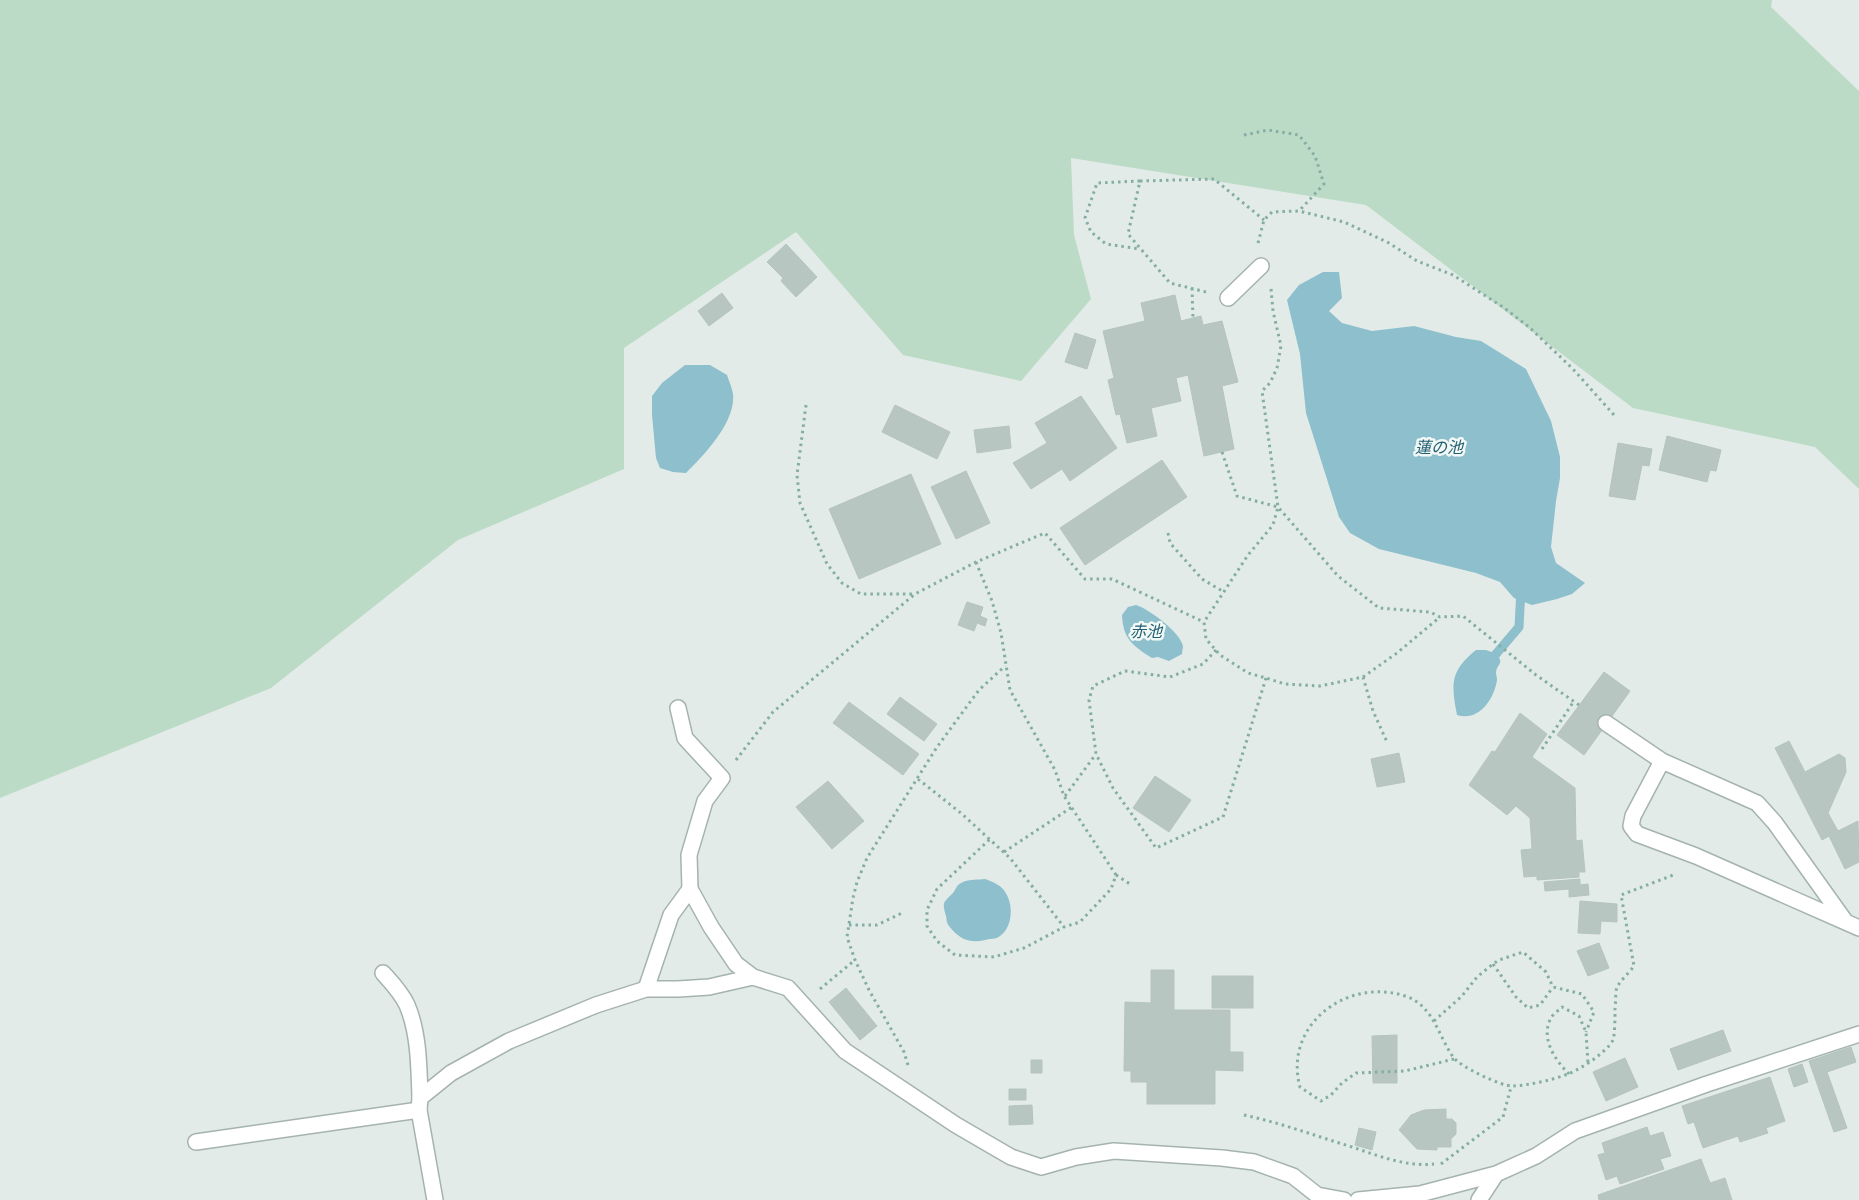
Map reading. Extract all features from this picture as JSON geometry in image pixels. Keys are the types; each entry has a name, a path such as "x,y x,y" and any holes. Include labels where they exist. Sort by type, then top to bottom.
{"street":[{"path":"1228,298 1261,266"},
{"path":"678,708 685,738 722,778 705,801 689,855 690,889 711,927 736,964 753,978 788,988 845,1051 956,1125 1011,1157 1041,1167 1076,1157 1114,1151 1222,1158 1254,1162 1293,1176 1317,1195 1344,1200"},
{"path":"1606,723 1662,761 1757,803 1776,823 1845,921"},
{"path":"1662,761 1632,816 1631,826 1637,834 1696,856 1859,928"},
{"path":"646,989 671,915 690,889"},
{"path":"383,973 396,986 407,1004 415,1031 420,1104 434,1200"},
{"path":"196,1142 420,1104 451,1073 509,1041 596,1005 646,989 678,990 709,987 753,978"},
{"path":"1358,1200 1420,1194 1496,1174 1536,1156 1575,1131 1707,1084 1859,1034"},
{"path":"1479,1200 1496,1174"}],"path":[{"path":"1244,135 1268,130 1300,135 1316,156 1324,184 1300,211"},
{"path":"1140,249 1106,244 1090,232 1085,218 1097,183 1214,179 1264,220"},
{"path":"1140,181 1128,234 1170,283 1228,298"},
{"path":"1440,617 1397,653 1363,677 1320,686 1285,684 1248,673 1220,655 1206,639 1204,622 1248,555 1273,525 1278,507 1262,391 1270,383 1277,368 1281,346 1273,311 1271,289 1261,266 1258,242 1264,220 1272,212 1300,211 1344,222 1389,243 1417,261 1453,275 1479,290 1529,327 1614,414"},
{"path":"1192,288 1193,318"},
{"path":"806,404 797,475 800,503 827,564 842,583 861,594 915,594"},
{"path":"1222,452 1237,496 1278,507 1338,576 1378,608 1430,612 1440,617 1464,616 1518,660 1579,704"},
{"path":"722,778 774,712 915,594 976,562 1045,533 1085,579 1112,579 1204,622"},
{"path":"1168,533 1170,543 1202,579 1224,592"},
{"path":"976,562 992,601 1001,633 1010,690 1055,770 1064,796 1116,875 1130,884"},
{"path":"1216,650 1203,664 1170,677 1125,671 1093,686 1089,700 1096,754 1113,788 1156,848 1223,817 1266,678"},
{"path":"915,1098 912,1078 904,1052 869,990 855,960 848,937 857,882 867,858 937,747 979,690 1005,666"},
{"path":"1363,677 1373,711 1387,742"},
{"path":"1542,749 1574,701"},
{"path":"1064,796 1096,754"},
{"path":"918,779 1004,852 1064,927"},
{"path":"1004,852 1072,807"},
{"path":"990,839 938,889 927,910 927,926 937,941 955,955 994,958 1024,948 1064,927 1080,922 1111,889 1116,875"},
{"path":"1454,1059 1405,1071 1356,1073 1342,1083 1332,1095 1321,1101 1300,1087 1296,1073 1297,1055 1302,1041 1320,1014 1351,996 1394,994 1406,996 1417,1002 1428,1012 1454,1059 1477,1074 1511,1087 1569,1074 1594,1060 1613,1040 1617,988 1634,966 1621,895 1683,872 1696,856"},
{"path":"849,925 877,925 904,912"},
{"path":"1434,1021 1493,964 1523,952 1546,972 1553,987"},
{"path":"802,1003 855,960"},
{"path":"1493,964 1516,997 1528,1008 1540,1004 1553,987"},
{"path":"1553,987 1582,994 1594,1012 1586,1032"},
{"path":"1569,1074 1557,1061 1546,1037 1551,1018 1562,1007 1579,1016 1586,1032 1588,1063"},
{"path":"1244,1115 1279,1124 1386,1159 1417,1166 1440,1164 1503,1117 1511,1087"}],"green space":[{"path":"0,0 1772,0 1771,7 1859,91 1859,489 1815,447 1633,408 1366,205 1071,158 1074,235 1091,299 1021,381 903,355 796,232 624,348 624,469 458,540 271,688 0,798"}],"water":[{"name":"蓮の池","path":"1323,272 1339,272 1342,298 1329,311 1342,323 1372,331 1414,326 1456,337 1481,341 1526,369 1551,421 1560,457 1560,478 1551,547 1556,563 1585,583 1572,594 1532,605 1514,598 1500,582 1476,573 1379,549 1350,533 1339,517 1306,413 1300,354 1287,300 1299,285"},
{"path":"685,365 710,365 727,375 733,394 733,405 724,427 710,447 686,473 660,468 656,458 652,415 652,396 662,383"},
{"name":"赤池","path":"1136,605 1156,616 1176,634 1183,646 1182,654 1169,661 1158,657 1152,658 1139,650 1130,641 1124,630 1122,615 1128,607"},
{"path":"1476,650 1486,650 1497,654 1499,658 1500,662 1496,672 1495,688 1484,708 1472,715 1457,715 1454,679 1461,665"},
{"path":"985,879 998,885 1006,893 1009,899 1010,920 1005,932 998,937 970,941 961,937 949,926 944,903 961,883 968,880"}],"building":[{"path":"786,244 817,277 796,297 781,281 783,278 767,262"},
{"path":"722,293 733,308 709,326 698,311"},
{"path":"1175,295 1181,321 1201,316 1203,325 1222,321 1238,382 1222,386 1234,449 1204,456 1188,375 1176,378 1181,401 1151,408 1157,436 1127,443 1120,414 1116,415 1108,380 1114,378 1103,331 1145,321 1141,303"},
{"path":"1075,333 1096,340 1087,369 1065,362"},
{"path":"1081,396 1117,448 1070,481 1062,469 1031,489 1013,463 1047,443 1035,423"},
{"path":"895,405 950,432 937,459 882,432"},
{"path":"1009,426 1011,448 977,453 974,430"},
{"path":"1667,436 1721,450 1716,471 1710,470 1707,482 1659,470"},
{"path":"1618,443 1652,449 1649,466 1642,465 1635,500 1609,496"},
{"path":"1162,460 1187,497 1085,565 1060,528"},
{"path":"966,471 990,523 956,539 931,487"},
{"path":"911,474 941,544 859,579 829,509"},
{"path":"967,602 983,607 980,616 987,619 985,626 977,623 974,631 958,625"},
{"path":"1604,672 1630,691 1584,755 1557,735"},
{"path":"900,697 937,724 924,741 887,714"},
{"path":"849,702 919,754 903,775 833,723"},
{"path":"1520,713 1547,734 1532,757 1575,788 1576,841 1582,840 1585,872 1579,872 1579,877 1537,880 1537,876 1524,877 1521,850 1532,849 1530,818 1516,806 1507,815 1469,785 1492,751 1495,752"},
{"path":"1789,741 1805,772 1839,754 1845,758 1846,772 1828,813 1838,831 1858,821 1859,862 1845,869 1829,836 1822,840 1775,748"},
{"path":"1399,753 1405,782 1377,787 1371,759"},
{"path":"1155,776 1191,800 1169,832 1133,808"},
{"path":"828,781 864,821 832,849 796,807"},
{"path":"1580,879 1580,885 1588,884 1589,895 1569,897 1569,889 1545,891 1544,882"},
{"path":"1580,901 1617,904 1617,922 1601,921 1600,934 1578,933"},
{"path":"1599,943 1609,968 1588,976 1577,951"},
{"path":"1151,970 1174,970 1174,1010 1230,1010 1230,1052 1243,1052 1243,1071 1215,1070 1215,1104 1147,1104 1147,1082 1131,1082 1131,1071 1124,1071 1125,1002 1151,1003"},
{"path":"1212,976 1253,976 1253,1008 1212,1008"},
{"path":"846,988 877,1026 860,1040 829,1002"},
{"path":"1723,1030 1731,1051 1678,1070 1670,1049"},
{"path":"1397,1035 1397,1083 1373,1083 1372,1036"},
{"path":"1851,1047 1856,1062 1827,1072 1847,1128 1834,1132 1809,1061"},
{"path":"1625,1058 1638,1087 1606,1101 1593,1072"},
{"path":"1031,1060 1042,1060 1042,1073 1031,1073"},
{"path":"1802,1064 1808,1082 1794,1087 1788,1069"},
{"path":"1770,1077 1785,1121 1766,1128 1768,1133 1740,1142 1738,1136 1703,1148 1694,1122 1688,1124 1682,1106"},
{"path":"1009,1089 1026,1089 1026,1100 1009,1100"},
{"path":"1032,1105 1033,1124 1009,1125 1009,1106"},
{"path":"1446,1109 1446,1119 1452,1119 1456,1123 1456,1134 1451,1139 1451,1147 1437,1147 1437,1150 1417,1149 1399,1130 1411,1115 1424,1110"},
{"path":"1647,1127 1650,1136 1663,1132 1671,1156 1660,1159 1664,1169 1620,1184 1617,1176 1606,1180 1598,1155 1605,1153 1602,1143"},
{"path":"1359,1128 1376,1132 1372,1150 1355,1145"},
{"path":"1701,1159 1710,1183 1725,1178 1732,1200 1599,1200 1598,1195"}],"waterway":[{"path":"1490,661 1519,627 1521,589"}]}
